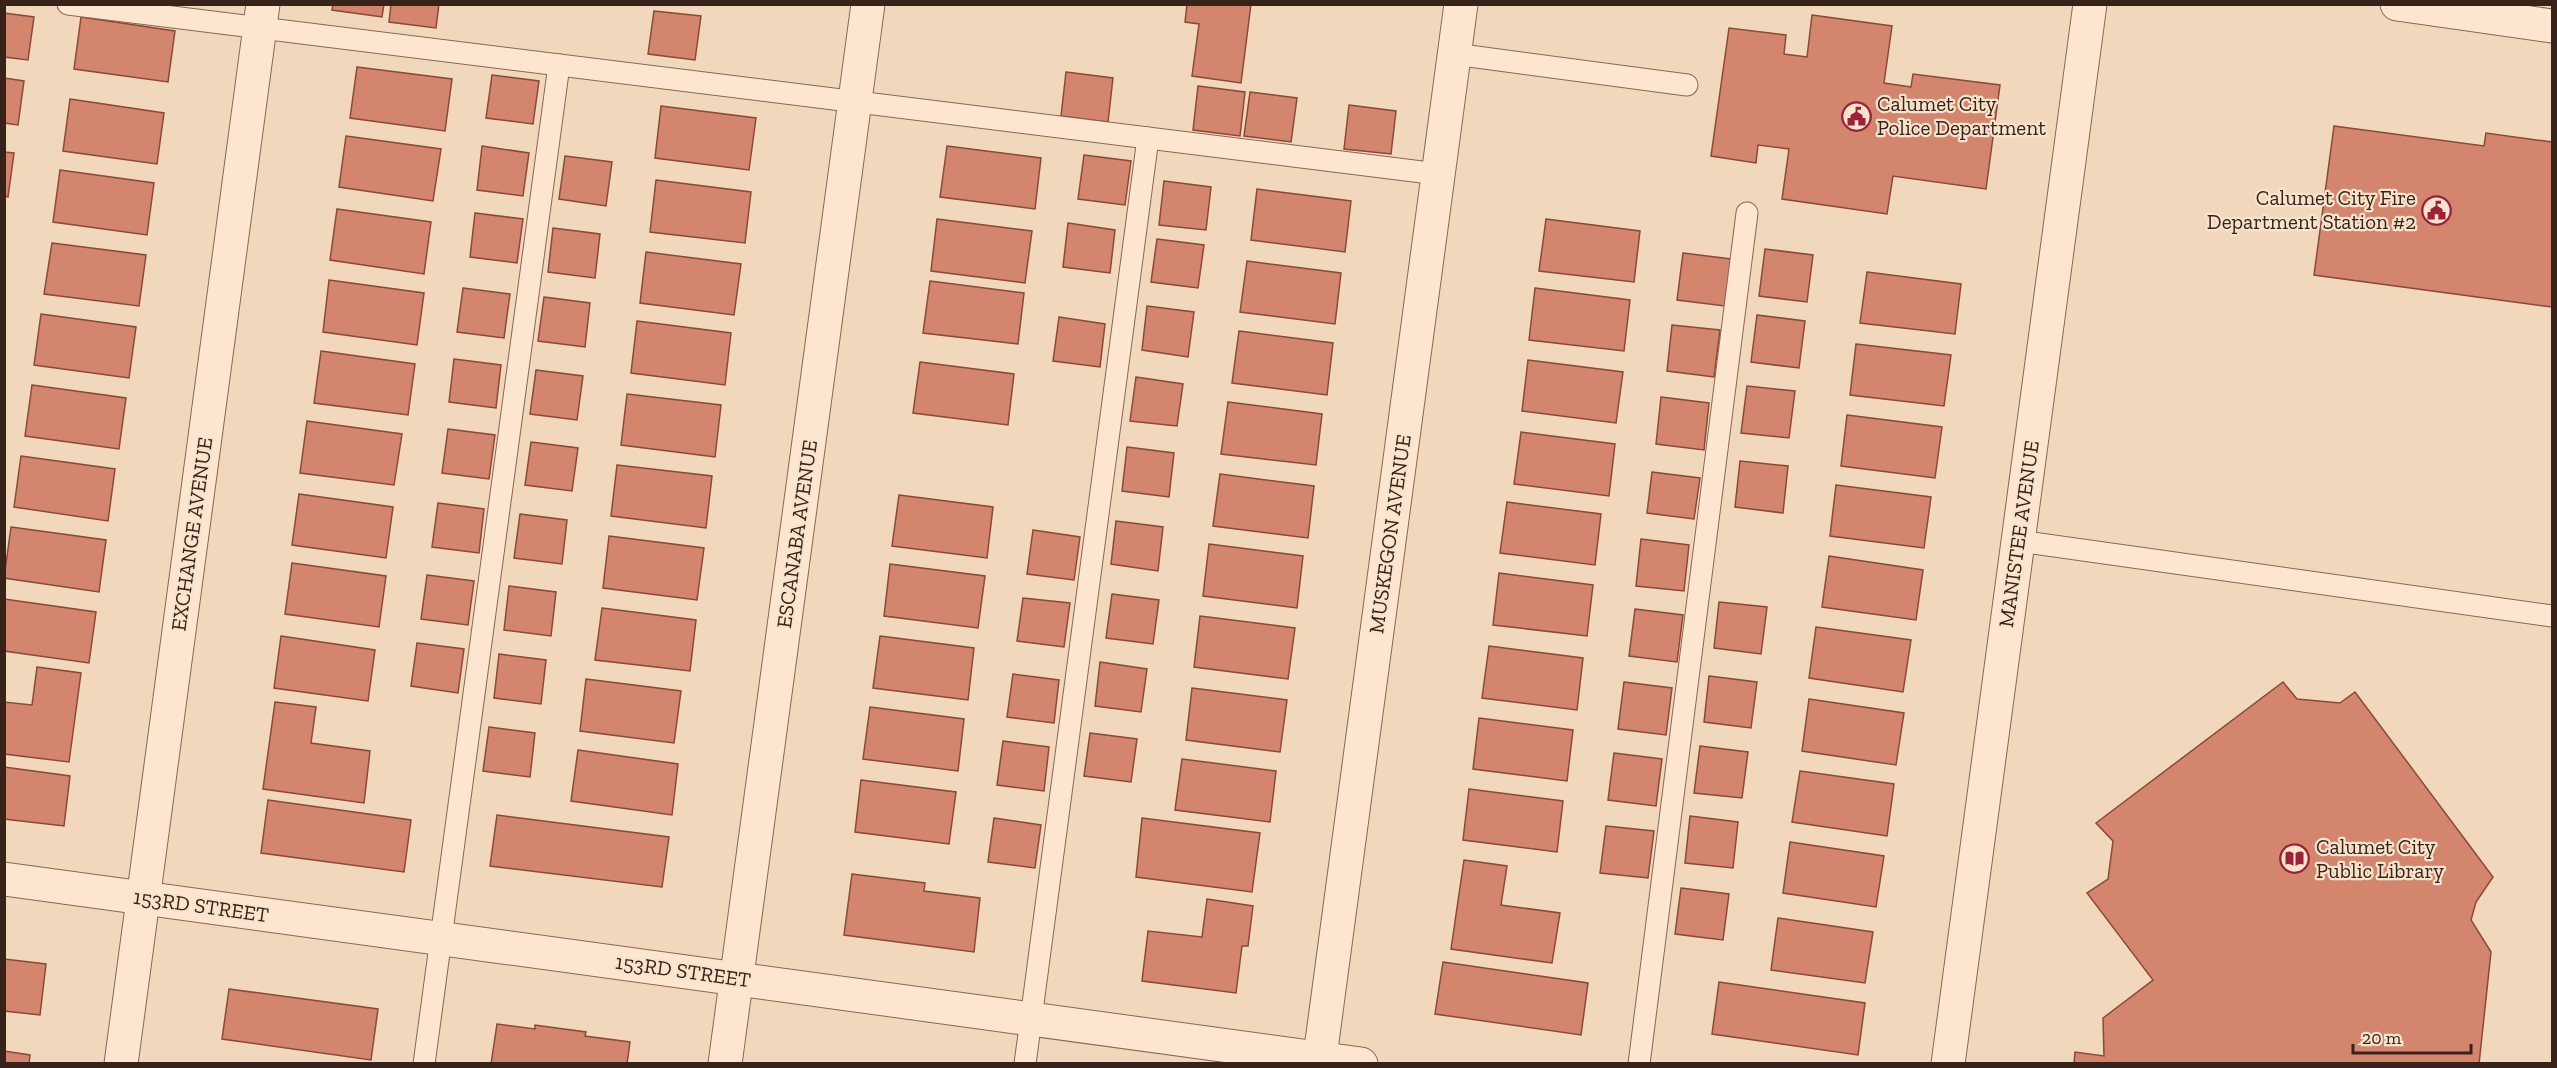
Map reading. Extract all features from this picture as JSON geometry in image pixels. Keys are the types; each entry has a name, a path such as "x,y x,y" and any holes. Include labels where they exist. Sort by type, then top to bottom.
{"street":[{"name":"ESCANABA AVENUE","path":"725,1064 868,4"},
{"name":"MUSKEGON AVENUE","path":"1319,1061 1461,4"},
{"name":"MANISTEE AVENUE","path":"1948,1064 2090,4"},
{"path":"2397,4 2553,26"},
{"name":"EXCHANGE AVENUE","path":"121,1064 262,16"},
{"name":"153RD STREET","path":"4,879 1031,1019 1319,1061 1361,1064"}],"lane":[{"path":"68,4 262,16 559,65 855,104 1438,174"},
{"path":"1454,54 1687,85"},
{"path":"423,1064 559,65"},
{"path":"1025,1064 1148,138"},
{"path":"1639,1064 1747,213"},
{"path":"2018,541 2553,616"}],"building":[{"path":"333,4 384,4 382,17 332,10"},
{"path":"391,4 439,4 436,28 389,22"},
{"path":"1187,4 1251,4 1241,83 1192,76 1199,24 1185,22"},
{"path":"654,11 701,16 695,60 648,54"},
{"path":"4,13 34,17 28,60 4,57"},
{"name":"Calumet City Police Department","path":"1812,15 1892,26 1884,83 1911,87 1913,74 2000,85 1986,189 1893,176 1887,214 1782,199 1789,149 1758,145 1756,163 1711,156 1729,28 1786,35 1784,54 1807,57"},
{"path":"81,17 175,31 168,82 74,69"},
{"path":"357,67 452,79 445,131 350,118"},
{"path":"1066,72 1113,78 1108,122 1061,116"},
{"path":"492,75 539,81 533,124 486,118"},
{"path":"4,78 24,81 18,125 4,123"},
{"path":"1198,86 1245,92 1240,136 1193,130"},
{"path":"1250,92 1297,98 1291,142 1244,136"},
{"path":"70,99 164,113 157,164 63,151"},
{"path":"1349,105 1396,111 1391,154 1344,149"},
{"path":"661,106 756,118 749,170 655,158"},
{"name":"Calumet City Fire Department Station #2","path":"2334,126 2484,146 2486,133 2552,142 2552,307 2314,275"},
{"path":"346,136 441,149 433,201 339,187"},
{"path":"482,146 529,153 523,196 477,190"},
{"path":"947,146 1041,158 1035,209 940,197"},
{"path":"4,152 14,153 8,197 4,196"},
{"path":"1084,155 1131,161 1125,205 1078,199"},
{"path":"565,156 612,162 606,206 559,199"},
{"path":"60,170 154,183 147,235 53,222"},
{"path":"656,180 751,192 745,243 650,232"},
{"path":"1164,181 1211,187 1206,230 1159,225"},
{"path":"1257,189 1351,201 1345,252 1251,240"},
{"path":"337,209 431,222 424,274 330,260"},
{"path":"475,213 523,219 517,263 470,257"},
{"path":"937,219 1032,231 1025,283 931,271"},
{"path":"1546,219 1640,231 1634,282 1539,271"},
{"path":"1068,223 1115,230 1110,273 1063,267"},
{"path":"553,228 600,234 595,278 548,272"},
{"path":"1157,239 1204,245 1198,288 1151,282"},
{"path":"52,243 146,255 139,306 44,294"},
{"path":"1765,249 1813,255 1807,302 1759,296"},
{"path":"646,252 741,264 734,315 640,303"},
{"path":"1683,253 1731,259 1725,306 1677,300"},
{"path":"1247,261 1341,273 1335,324 1240,312"},
{"path":"1867,272 1961,284 1955,334 1860,323"},
{"path":"329,280 424,293 417,345 323,332"},
{"path":"930,281 1024,293 1018,344 923,333"},
{"path":"463,288 510,294 504,338 457,332"},
{"path":"1535,288 1630,300 1624,351 1529,340"},
{"path":"544,297 590,303 585,347 538,341"},
{"path":"1147,306 1194,312 1188,357 1142,350"},
{"path":"41,314 136,327 129,378 34,365"},
{"path":"1757,315 1805,321 1799,368 1751,362"},
{"path":"1059,317 1105,324 1100,367 1053,361"},
{"path":"637,321 731,333 725,385 631,373"},
{"path":"1672,325 1720,330 1714,377 1667,371"},
{"path":"1239,331 1333,343 1327,395 1232,383"},
{"path":"1856,344 1951,355 1944,406 1850,395"},
{"path":"321,351 415,364 408,415 314,403"},
{"path":"454,359 501,365 496,408 449,402"},
{"path":"1528,360 1623,372 1616,423 1522,411"},
{"path":"920,362 1014,374 1008,425 913,413"},
{"path":"536,370 583,376 577,420 530,414"},
{"path":"1136,377 1183,384 1177,426 1130,421"},
{"path":"32,385 126,398 119,449 25,436"},
{"path":"1747,386 1795,391 1789,438 1741,433"},
{"path":"627,394 721,405 715,457 621,445"},
{"path":"1661,397 1709,403 1704,450 1656,444"},
{"path":"1228,402 1322,414 1316,465 1221,454"},
{"path":"1847,415 1942,427 1935,478 1841,466"},
{"path":"307,421 402,434 394,485 300,473"},
{"path":"448,429 495,435 489,479 442,473"},
{"path":"1521,432 1615,444 1609,496 1514,484"},
{"path":"531,442 578,448 572,491 525,485"},
{"path":"1127,447 1174,453 1169,497 1122,491"},
{"path":"21,456 115,469 108,521 14,507"},
{"path":"1740,461 1788,466 1783,513 1735,507"},
{"path":"617,465 712,476 706,528 611,516"},
{"path":"1652,472 1700,478 1694,519 1647,513"},
{"path":"1220,474 1314,486 1308,538 1213,526"},
{"path":"1836,485 1931,497 1924,548 1830,536"},
{"path":"299,494 393,507 386,558 292,545"},
{"path":"899,495 993,507 987,558 892,546"},
{"path":"1507,502 1601,514 1595,565 1500,553"},
{"path":"438,503 484,509 479,553 432,547"},
{"path":"520,514 567,520 562,564 514,558"},
{"path":"1116,521 1163,527 1158,571 1111,564"},
{"path":"11,527 106,540 99,592 4,578"},
{"path":"1033,530 1080,537 1074,580 1027,574"},
{"path":"609,536 704,548 697,600 603,588"},
{"path":"1641,539 1689,545 1684,591 1636,586"},
{"path":"1209,544 1303,556 1297,608 1203,596"},
{"path":"1829,556 1923,570 1916,620 1822,607"},
{"path":"292,563 386,576 379,627 285,614"},
{"path":"890,564 985,576 978,628 884,616"},
{"path":"1499,573 1593,585 1587,636 1493,625"},
{"path":"427,575 474,581 468,625 421,619"},
{"path":"509,586 556,592 551,636 504,630"},
{"path":"1112,594 1159,600 1153,644 1106,638"},
{"path":"1023,598 1070,603 1064,647 1017,641"},
{"path":"4,599 96,612 89,663 4,651"},
{"path":"1719,602 1767,607 1761,654 1714,648"},
{"path":"602,608 696,620 690,671 595,660"},
{"path":"1635,609 1683,615 1677,662 1629,656"},
{"path":"1200,616 1295,628 1288,679 1194,667"},
{"path":"1816,627 1911,640 1903,692 1809,678"},
{"path":"281,636 375,650 368,701 274,688"},
{"path":"880,636 974,648 968,700 873,688"},
{"path":"417,643 464,649 458,693 411,686"},
{"path":"1489,646 1583,658 1577,710 1482,698"},
{"path":"499,654 546,660 541,704 494,698"},
{"path":"1100,662 1147,669 1141,712 1095,706"},
{"path":"37,667 81,673 69,762 4,754 4,702 32,705"},
{"path":"1013,674 1059,680 1054,723 1007,717"},
{"path":"1709,676 1757,682 1751,728 1704,722"},
{"path":"586,679 681,691 674,743 580,731"},
{"path":"1624,682 1672,688 1666,735 1618,729"},
{"name":"Calumet City Public Library","path":"2283,682 2297,699 2340,703 2355,692 2493,877 2476,902 2471,920 2491,952 2479,1064 2074,1064 2075,1052 2104,1056 2103,1018 2153,980 2087,893 2108,879 2113,841 2096,823"},
{"path":"1192,688 1287,700 1280,752 1186,740"},
{"path":"1809,699 1904,713 1896,765 1802,751"},
{"path":"275,702 316,707 311,743 370,751 364,803 263,789"},
{"path":"870,707 964,719 958,771 863,759"},
{"path":"1479,718 1573,730 1567,781 1473,769"},
{"path":"489,727 535,733 530,777 483,771"},
{"path":"1090,733 1137,739 1131,782 1084,776"},
{"path":"1003,741 1049,747 1044,791 997,785"},
{"path":"1700,746 1748,752 1742,798 1694,793"},
{"path":"578,750 678,764 672,815 571,801"},
{"path":"1614,753 1662,759 1656,806 1608,800"},
{"path":"1182,759 1276,771 1270,822 1175,810"},
{"path":"4,767 70,776 64,826 4,819"},
{"path":"1800,771 1894,784 1887,836 1792,822"},
{"path":"861,780 956,792 949,844 855,832"},
{"path":"1469,789 1563,801 1557,852 1463,840"},
{"path":"268,800 411,820 404,872 261,853"},
{"path":"497,815 669,837 662,887 490,866"},
{"path":"1690,816 1738,822 1733,868 1685,863"},
{"path":"994,818 1041,825 1035,868 988,862"},
{"path":"1142,818 1260,833 1252,892 1136,877"},
{"path":"1606,826 1654,831 1648,878 1600,873"},
{"path":"1790,842 1884,856 1876,907 1783,893"},
{"path":"1464,860 1507,866 1501,905 1560,913 1552,963 1451,949"},
{"path":"852,874 925,883 924,891 980,898 974,952 844,935"},
{"path":"1681,888 1729,894 1723,940 1675,934"},
{"path":"1207,899 1253,906 1248,946 1242,946 1236,993 1142,981 1148,931 1202,937"},
{"path":"1778,918 1873,932 1865,983 1771,970"},
{"path":"4,959 46,964 40,1015 4,1011"},
{"path":"1443,962 1588,983 1581,1035 1435,1014"},
{"path":"1719,982 1865,1003 1858,1055 1712,1034"},
{"path":"229,989 378,1009 371,1060 222,1039"},
{"path":"497,1024 535,1029 535,1025 586,1032 585,1036 630,1042 627,1064 491,1064"},
{"path":"4,1051 30,1055 29,1064 4,1064"}],"place":[{"name":"Calumet City Police Department","path":"1856,116"},
{"name":"Calumet City Fire Department Station #2","path":"2437,210"},
{"name":"Calumet City Public Library","path":"2295,859"}]}
